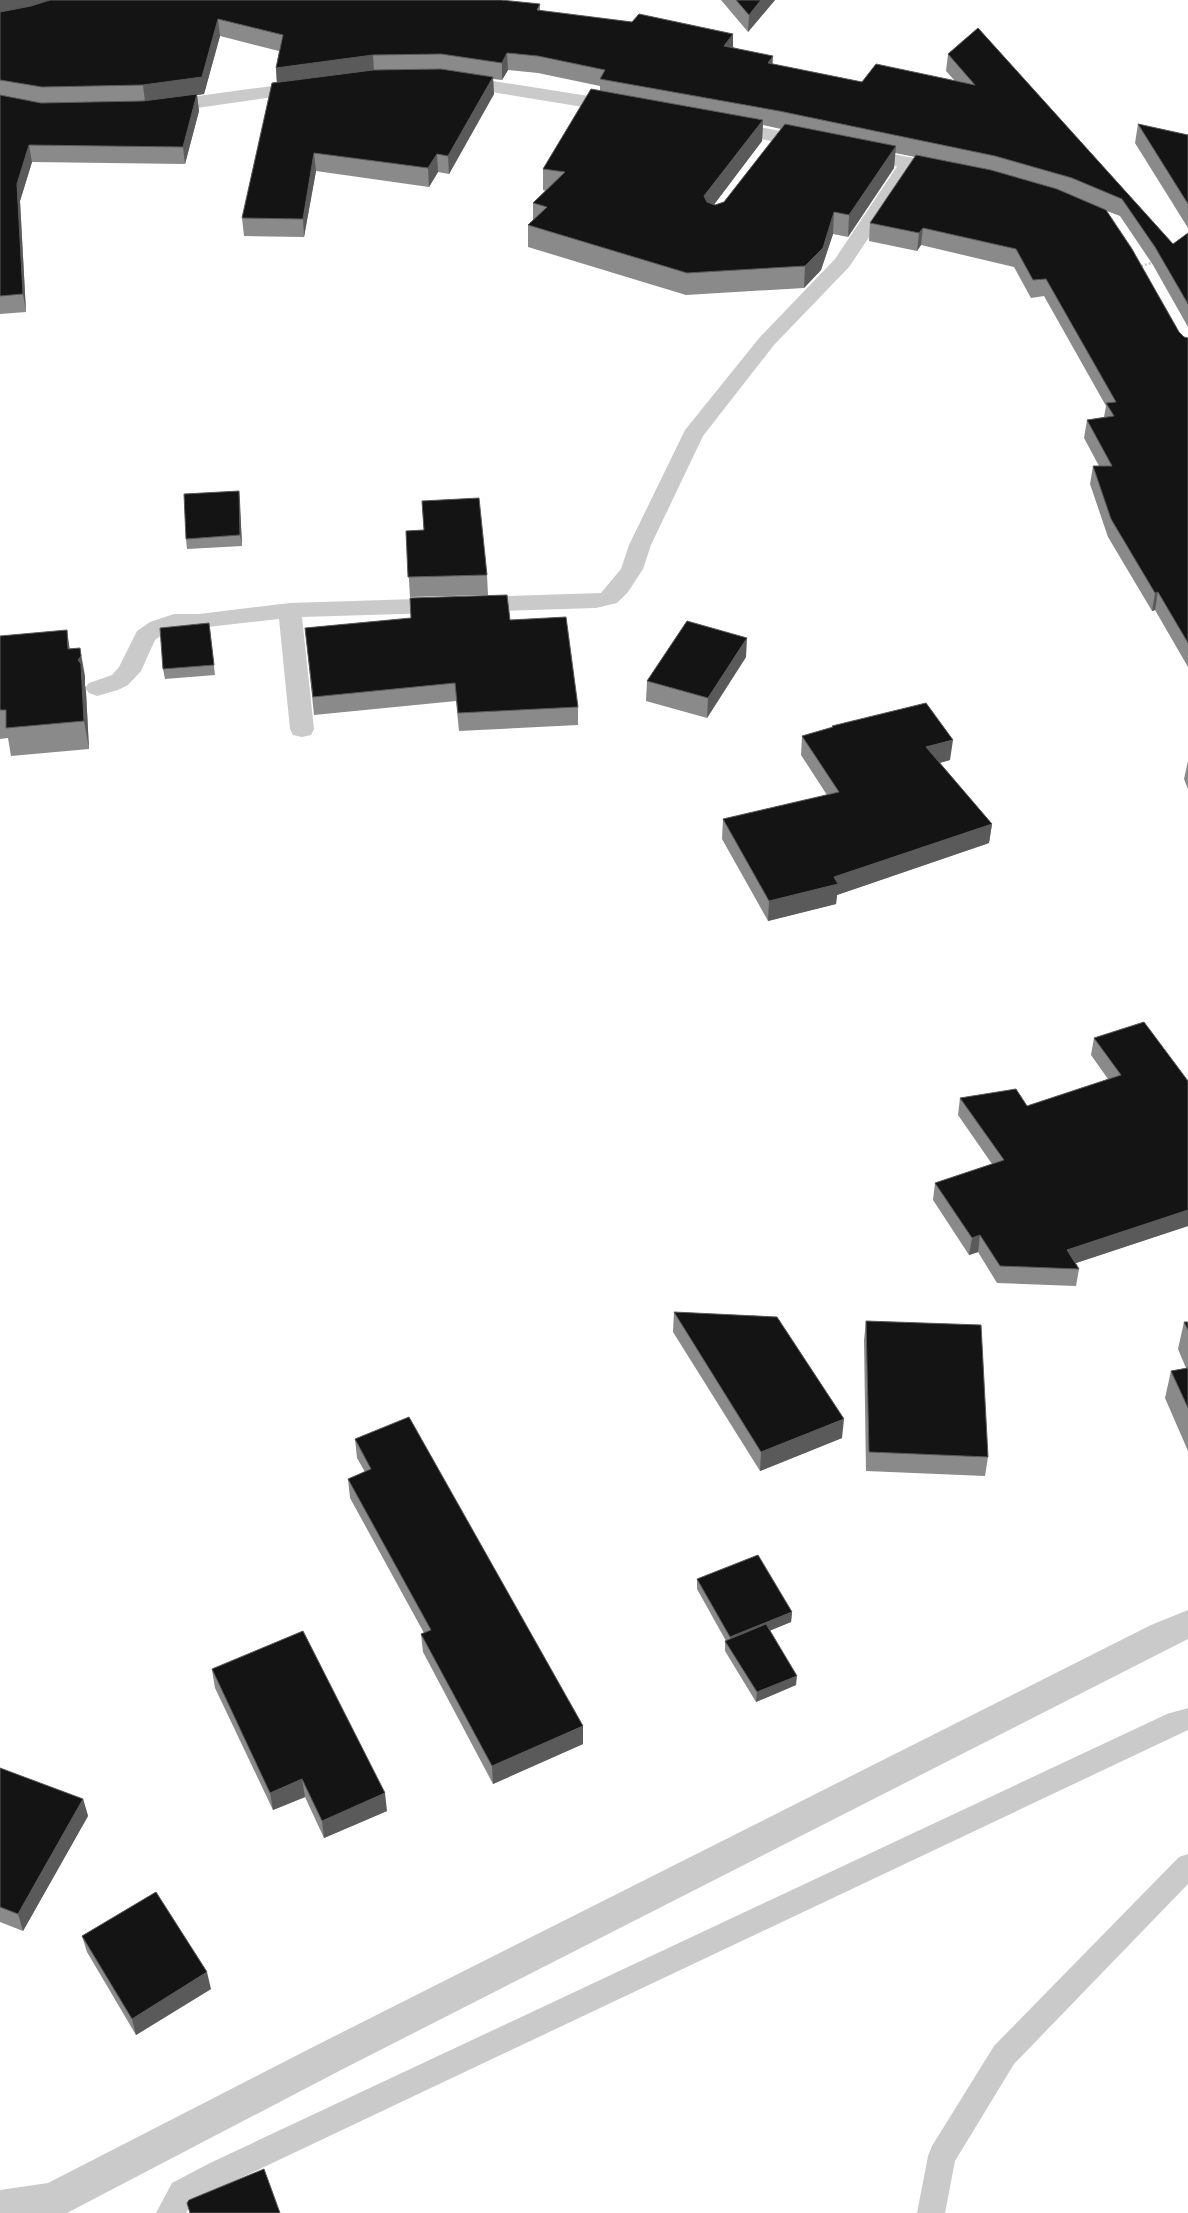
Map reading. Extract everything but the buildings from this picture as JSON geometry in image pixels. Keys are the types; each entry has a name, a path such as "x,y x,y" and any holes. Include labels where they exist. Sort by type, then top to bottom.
{"street":[{"path":"432,80 518,90 640,111"},
{"path":"145,110 329,85"},
{"path":"709,124 772,144 839,148 965,175"},
{"path":"97,688 110,686 124,676 129,671 145,636 158,627 174,621 199,621 290,610 596,601 608,598 620,587 632,569 640,545 693,435 767,341 842,264 909,163"},
{"path":"290,610 302,729"},
{"path":"0,2209 51,2207 319,2062 1162,1635 1188,1624"}],"lane":[{"path":"170,2213 182,2193 220,2173 1167,1726 1188,1719"},
{"path":"931,2213 942,2156 1004,2055 1188,1866"}],"path":[{"path":"1141,266 1160,260"}]}
